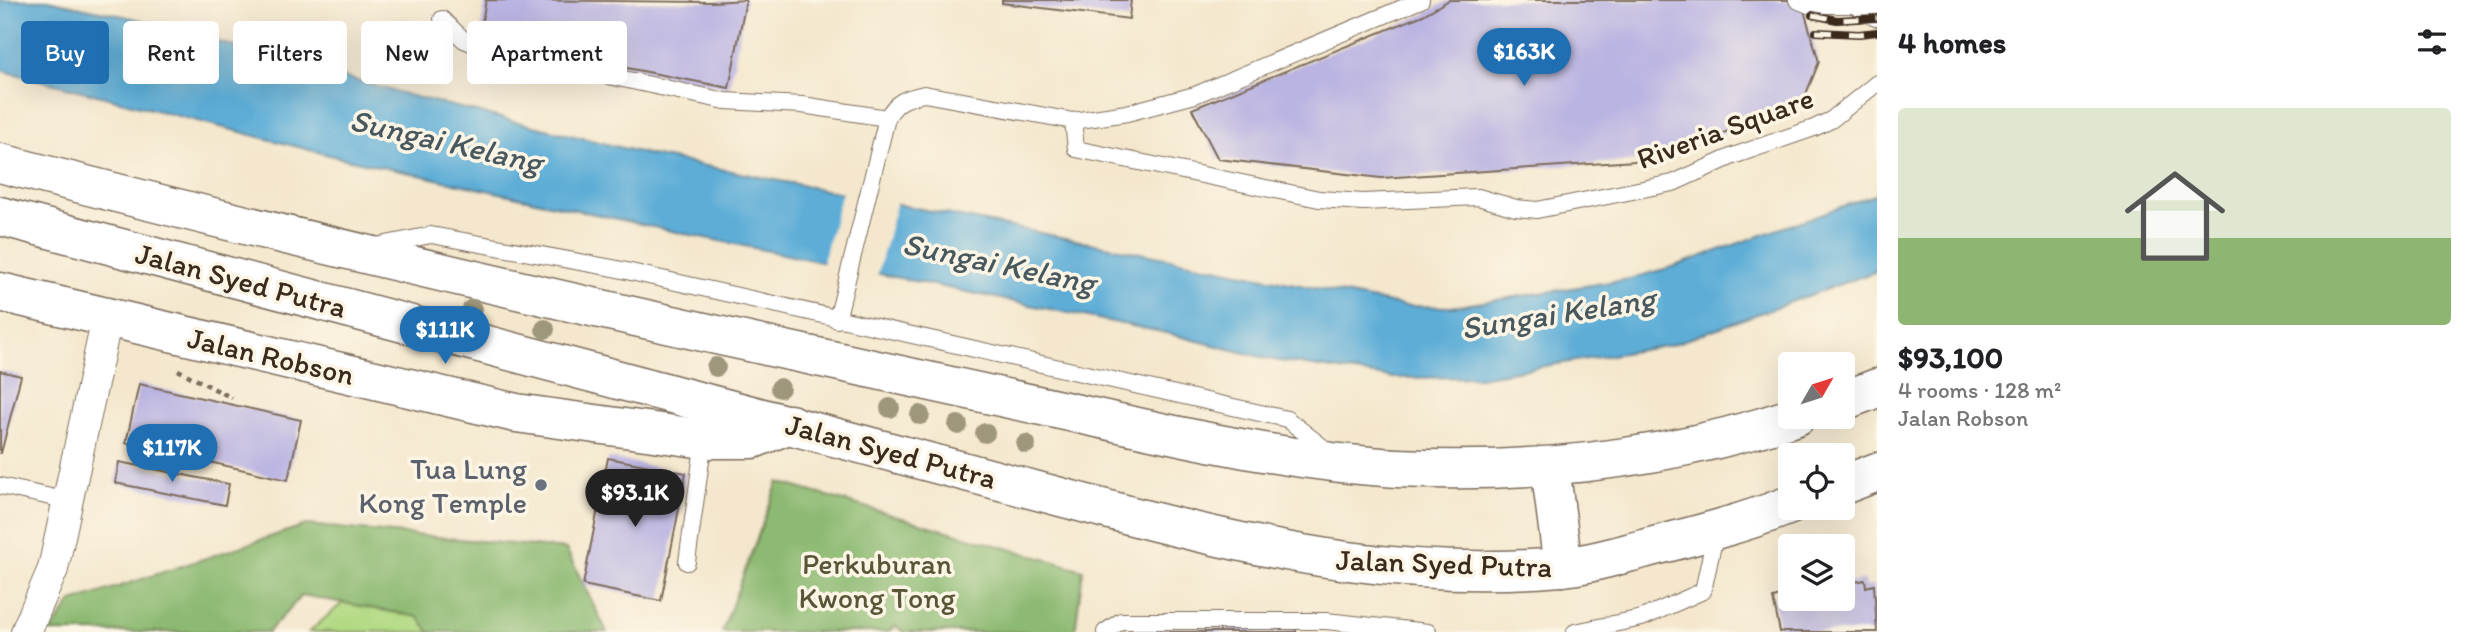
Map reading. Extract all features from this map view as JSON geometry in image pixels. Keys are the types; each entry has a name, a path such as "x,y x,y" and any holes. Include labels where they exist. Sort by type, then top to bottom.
{"main road":[{"name":"Jalan Syed Putra","path":"0,163 587,307 1136,427 1343,463 1465,469 1550,466 1703,442 1778,421"},
{"name":"Jalan Syed Putra","path":"0,216 1246,545 1342,562 1405,568 1479,570 1563,567 1716,531 1778,509"},
{"name":"Jalan Robson","path":"0,292 516,413 704,439 753,439 790,424"},
{"path":"1855,396 1877,388"},
{"path":"1550,466 1563,567"},
{"path":"1855,480 1877,472"}],"street":[{"path":"26,632 53,569 107,318"}],"lane":[{"path":"839,312 886,122 893,106 906,98 924,94 1073,121 1127,113 1195,95 1421,0"},
{"path":"1797,0 1809,5 1866,5"},
{"path":"442,19 464,40 493,51 724,101 802,105 886,122"},
{"name":"Riveria Square","path":"1073,121 1076,149 1319,199 1363,202 1478,197 1516,208 1537,209 1673,183 1733,156 1831,120 1877,83"},
{"path":"357,251 430,235 839,312 1287,419 1343,463"},
{"path":"687,562 704,439"},
{"path":"0,486 69,501"},
{"path":"1575,632 1642,618 1703,591 1716,531"},
{"path":"1105,632 1121,621 1326,621 1428,632"}],"path":[{"path":"177,370 232,398"}],"green space":[{"name":"Perkuburan Kwong Tong","path":"778,482 1083,570 1075,632 904,632 895,626 888,632 722,632"},
{"path":"306,525 566,549 607,632 430,632 418,617 302,595 268,632 50,632 72,602"},
{"path":"369,580 535,632 309,632"}],"water":[{"name":"Sungai Kelang","path":"0,0 47,0 144,21 123,21 123,84 219,84 219,42 233,46 233,84 347,84 347,78 361,84 651,155 1405,306 1451,307 1629,279 1672,267 1877,194 1877,271 1671,345 1480,377 1394,378 1273,360 1166,333 676,232 337,157 54,84 109,84 109,21 21,21 21,75 0,70"}],"pier":[{"path":"842,192 897,201 877,276 822,265"}],"building":[{"path":"486,0 746,0 729,88 627,68 627,21 482,21"},
{"path":"1002,0 1131,0 1129,19 1002,3"},
{"path":"1449,0 1801,0 1819,62 1802,104 1650,160 1381,178 1218,159 1192,109 1423,15"},
{"path":"0,371 21,376 1,453 0,453"},
{"path":"139,384 301,420 288,480 126,443"},
{"path":"608,458 686,473 661,601 583,585"},
{"path":"119,462 229,484 225,505 115,483"},
{"path":"1865,580 1866,587 1874,585 1877,632 1780,632 1773,598 1778,597 1778,611 1855,611 1855,582"},
{"path":"1232,626 1296,627 1296,632 1144,632 1144,628 1231,629"}],"railway":[{"path":"1812,15 1837,20 1877,18"},
{"path":"1816,32 1877,32"}],"place":[{"name":"Tua Lung Kong Temple","path":"541,485"}]}
